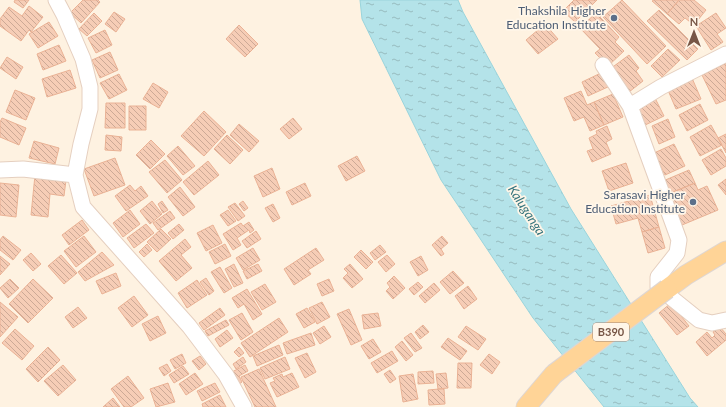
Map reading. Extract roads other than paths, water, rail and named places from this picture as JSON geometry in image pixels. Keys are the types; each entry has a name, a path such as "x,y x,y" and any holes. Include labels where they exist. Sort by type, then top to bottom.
{"main road":[{"name":"B390","path":"526,407 554,374 686,275 726,251"}],"street":[{"path":"56,0 83,59 90,87 90,108 75,175 83,207 189,326 226,375 244,407"},
{"path":"630,106 661,87 726,54"},
{"path":"603,65 630,106 679,240 677,253 658,277 658,287 699,320 712,323 726,320"},
{"path":"0,170 23,169 75,175"}],"water":[{"name":"Kaluganga","path":"360,0 458,0 463,12 571,209 690,398 698,407 604,407 533,318 441,180 362,19"}],"place":[{"name":"Thakshila Higher Education Institute","path":"614,18"},
{"name":"Sarasavi Higher Education Institute","path":"693,202"}]}
